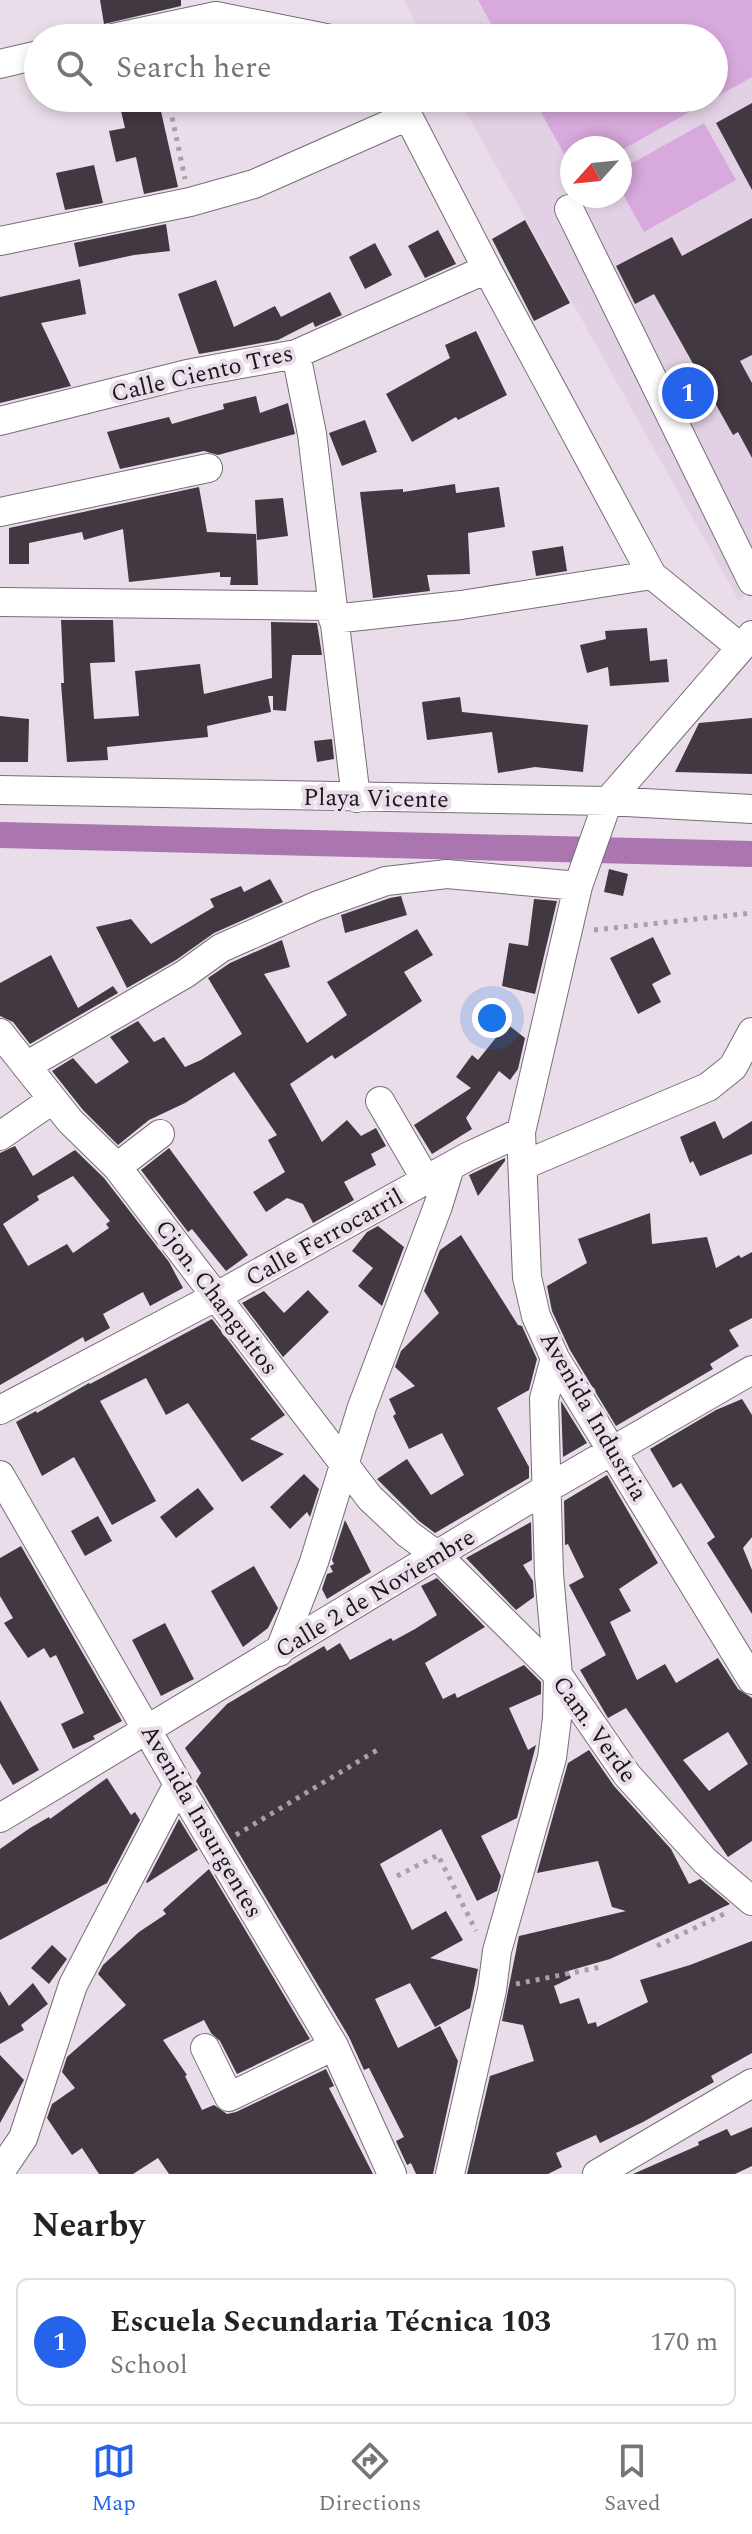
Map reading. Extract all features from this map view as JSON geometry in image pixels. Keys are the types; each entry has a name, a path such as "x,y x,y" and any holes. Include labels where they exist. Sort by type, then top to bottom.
{"street":[{"path":"179,24 216,16 256,24"},
{"path":"0,64 24,58"},
{"path":"0,241 190,202 254,184 392,112"},
{"path":"405,112 652,575 746,641 605,808"},
{"path":"569,209 752,581"},
{"name":"Calle Ciento Tres","path":"0,421 187,374 296,354 487,269"},
{"path":"296,354 312,434 356,798"},
{"path":"0,512 208,468"},
{"path":"0,602 332,613 461,605 652,575"},
{"name":"Playa Vicente","path":"0,790 356,798 605,808 752,809"},
{"name":"Avenida Industria","path":"605,808 580,879 521,1132 527,1277 536,1316 555,1358 752,1680"},
{"path":"26,1066 185,974 221,948 316,906 386,881 447,874 580,879"},
{"path":"524,1165 708,1087 733,1067 752,1032"},
{"name":"Cjon. Changuitos","path":"0,1033 70,1121 117,1167 370,1498 408,1534 438,1556"},
{"path":"0,1136 52,1100"},
{"path":"279,1652 314,1562 343,1463 438,1206 438,1174 380,1101"},
{"name":"Calle Ferrocarril","path":"0,1410 521,1132"},
{"path":"117,1167 160,1134"},
{"path":"450,2174 492,1990 497,1951 552,1758 558,1675 549,1574 544,1399 555,1358"},
{"name":"Calle 2 de Noviembre","path":"0,1818 546,1489 752,1370"},
{"name":"Avenida Insurgentes","path":"0,1475 334,2046 392,2174"},
{"name":"Cam. Verde","path":"438,1556 558,1675 627,1775 745,1904"},
{"path":"0,2172 23,2138 73,1985 178,1784"},
{"path":"205,2048 229,2097 334,2046"},
{"path":"597,2174 752,2083"}],"path":[{"path":"171,112 190,202"},
{"path":"569,933 752,913"},
{"path":"217,1846 379,1749"},
{"path":"397,1876 438,1855 475,1930 497,1951"},
{"path":"657,1946 745,1904"},
{"path":"492,1990 601,1967"}],"shaded area":[{"path":"403,0 752,0 752,589 739,601 466,112 728,112 728,24 417,24"},
{"path":"478,0 752,0 752,77 728,90 728,24 491,24"},
{"path":"541,112 690,112 632,144 632,136 560,136 560,146"},
{"path":"704,123 736,180 644,232 631,208 632,163"}],"building":[{"path":"100,0 181,0 181,6 104,24"},
{"path":"752,103 752,190 716,123"},
{"path":"121,112 161,112 178,187 144,194 136,157 116,162 109,131 125,128"},
{"path":"94,165 103,203 65,210 56,173"},
{"path":"752,218 752,355 740,361 752,383 752,458 738,432 733,435 654,294 635,304 616,266 672,237 682,256"},
{"path":"525,220 570,303 534,321 492,239"},
{"path":"166,224 170,251 79,267 74,243"},
{"path":"438,230 456,264 425,278 408,246"},
{"path":"375,243 392,275 365,289 349,257"},
{"path":"80,279 86,314 41,323 71,386 0,403 0,297"},
{"path":"216,280 234,327 275,306 281,317 330,292 342,315 315,327 313,322 278,340 199,354 178,294"},
{"path":"476,331 507,395 458,420 456,417 412,442 386,394 450,358 445,345"},
{"path":"256,396 260,413 288,403 295,434 218,455 204,451 120,469 107,432 169,417 172,424 224,409 223,404"},
{"path":"365,420 377,452 342,466 329,433"},
{"path":"455,484 456,493 499,487 505,527 468,533 470,574 427,575 430,591 373,598 360,492 403,489 403,492"},
{"path":"199,487 207,532 256,534 258,585 230,585 231,577 220,577 220,572 129,582 123,529 84,540 82,532 29,543 29,564 9,564 9,528"},
{"path":"283,498 288,536 257,540 255,500"},
{"path":"563,546 567,571 536,576 532,551"},
{"path":"61,620 113,620 115,662 90,663 94,719 139,716 135,671 200,664 204,694 272,678 271,622 317,623 322,655 292,655 286,711 273,710 273,696 268,696 271,712 207,726 208,737 107,747 108,760 67,762 61,683 64,683"},
{"path":"647,628 650,661 667,659 669,682 610,686 608,667 587,673 580,645 606,639 605,631"},
{"path":"460,697 462,712 588,725 583,772 535,767 498,773 492,732 427,740 422,702"},
{"path":"0,716 29,719 28,762 0,762"},
{"path":"752,718 752,774 675,772 699,723"},
{"path":"332,739 334,759 317,762 314,741"},
{"path":"609,869 628,874 623,896 604,892"},
{"path":"270,879 283,902 214,933 176,960 127,988 96,927 131,919 151,944 214,907 210,899 241,886 244,892"},
{"path":"401,896 407,915 345,933 341,915"},
{"path":"534,899 557,901 535,994 502,986 509,943 528,946"},
{"path":"417,929 433,955 404,972 422,1001 335,1059 332,1055 290,1084 322,1142 347,1120 361,1136 376,1128 386,1146 371,1154 376,1165 344,1182 354,1200 313,1223 303,1204 287,1198 266,1212 253,1192 285,1172 268,1140 277,1135 234,1072 185,1103 149,1120 118,1145 83,1110 52,1071 73,1058 96,1084 129,1062 110,1037 138,1021 154,1042 164,1037 185,1067 201,1060 242,1034 208,978 230,963 282,940 290,967 264,974 307,1043 347,1015 327,982"},
{"path":"653,937 671,974 652,984 661,1002 638,1014 610,958"},
{"path":"51,955 78,1008 113,986 118,993 30,1044 13,1022 0,1016 0,983"},
{"path":"507,1024 525,1038 518,1069 510,1080 499,1071 466,1118 472,1129 432,1154 414,1125 471,1088 456,1077 472,1055 478,1060"},
{"path":"715,1121 723,1139 752,1121 752,1154 700,1176 693,1161 690,1163 680,1137"},
{"path":"15,1146 33,1176 75,1150 104,1178 169,1262 183,1288 150,1306 143,1292 103,1314 110,1328 85,1342 83,1337 0,1385 0,1153","holes":["73,1176 110,1221 106,1224 109,1228 73,1253 67,1244 28,1266 3,1224 39,1200 37,1196"]},
{"path":"169,1148 248,1255 226,1271 192,1229 188,1232 141,1170"},
{"path":"505,1158 505,1161 478,1196 469,1175"},
{"path":"650,1213 652,1244 707,1237 716,1268 739,1255 741,1258 752,1252 752,1318 729,1330 739,1346 710,1364 713,1369 616,1426 570,1350 552,1311 547,1286 587,1263 578,1239"},
{"path":"378,1226 404,1247 382,1306 358,1286 373,1268 352,1251 367,1232"},
{"path":"461,1235 518,1325 522,1326 537,1359 529,1390 497,1408 529,1467 529,1478 435,1533 377,1479 407,1459 431,1495 464,1475 442,1433 409,1449 393,1416 396,1414 389,1399 415,1386 395,1367 401,1351 439,1313 424,1291 440,1250"},
{"path":"308,1290 329,1312 283,1357 242,1303 264,1291 284,1313"},
{"path":"212,1319 285,1415 250,1439 284,1454 242,1482 188,1403 166,1415 146,1378 100,1401 156,1501 112,1525 74,1457 42,1476 16,1422"},
{"path":"742,1399 752,1415 752,1537 743,1548 752,1570 752,1614 707,1543 715,1537 681,1483 673,1488 650,1449 716,1410"},
{"path":"561,1401 587,1443 563,1457"},
{"path":"304,1474 319,1489 310,1517 307,1512 290,1529 270,1507"},
{"path":"607,1475 658,1563 619,1589 631,1611 610,1622 637,1680 665,1664 676,1683 718,1658 738,1689 752,1698 752,1841 728,1857 626,1708 608,1718 580,1670 606,1655 569,1585 584,1577 568,1544 565,1545 564,1501","holes":["728,1732 748,1764 709,1791 683,1760"]},
{"path":"198,1488 214,1509 176,1538 160,1517"},
{"path":"98,1516 112,1541 85,1556 71,1531"},
{"path":"345,1520 371,1572 327,1599 322,1589 327,1574 333,1572 330,1566 334,1564 332,1560"},
{"path":"531,1522 532,1560 523,1565 533,1581 534,1597 516,1610 466,1558"},
{"path":"21,1546 122,1721 73,1749 61,1724 84,1713 56,1655 50,1658 44,1648 28,1658 4,1623 13,1618 0,1596 0,1558"},
{"path":"254,1566 278,1608 268,1628 243,1647 211,1591"},
{"path":"437,1578 485,1627 425,1663 443,1699 455,1693 457,1698 524,1665 541,1682 541,1694 509,1708 528,1750 536,1745 517,1818 481,1836 501,1876 497,1891 477,1901 441,1829 380,1864 412,1930 446,1911 463,1940 430,1958 478,1969 470,2008 435,2027 410,1983 375,1999 398,2048 440,2026 458,2061 433,2174 416,2174 411,2163 407,2165 396,2141 404,2137 369,2068 364,2070 349,2037 196,1781 201,1773 185,1748 227,1704 324,1646 327,1651 340,1643 350,1660 391,1638 393,1641 437,1615 421,1586"},
{"path":"165,1623 194,1679 161,1696 132,1640"},
{"path":"0,1700 39,1770 13,1785 0,1763"},
{"path":"589,1750 614,1786 671,1849 689,1884 700,1879 730,1904 610,1959 568,1971 571,1978 554,1986 560,2004 579,1998 588,2024 596,2022 597,2027 648,2002 640,1980 752,1941 752,2053 711,2076 714,2082 643,2122 600,2143 596,2135 556,2153 562,2167 548,2174 467,2174 490,2076 534,2061 523,2025 502,2021 519,1936 626,1911 612,1907 598,1861 537,1873 568,1763"},
{"path":"107,1778 131,1815 135,1812 140,1820 107,1883 0,1940 0,1849 30,1828 50,1819"},
{"path":"179,1819 198,1850 147,1883 146,1882"},
{"path":"209,1869 310,2039 237,2074 220,2041 204,2020 163,2040 187,2075 202,2110 214,2105 227,2114 236,2112 326,2069 334,2086 329,2088 373,2174 169,2174 158,2158 133,2174 99,2174 82,2148 72,2155 47,2118 52,2104 75,2088 62,2072 67,2057 126,2005 98,1974 103,1965 139,1932 166,1914 163,1910"},
{"path":"52,1945 67,1959 49,1984 31,1968"},
{"path":"33,1983 48,2004 21,2025 24,2030 0,2044 0,1991 9,2006"},
{"path":"0,2055 24,2080 0,2123"},
{"path":"752,2127 752,2166 735,2174 633,2174 727,2129 731,2136"}],"waterway":[{"path":"0,835 752,854"}],"place":[{"name":"Escuela Secundaria Técnica 103","path":"688,393"}]}
